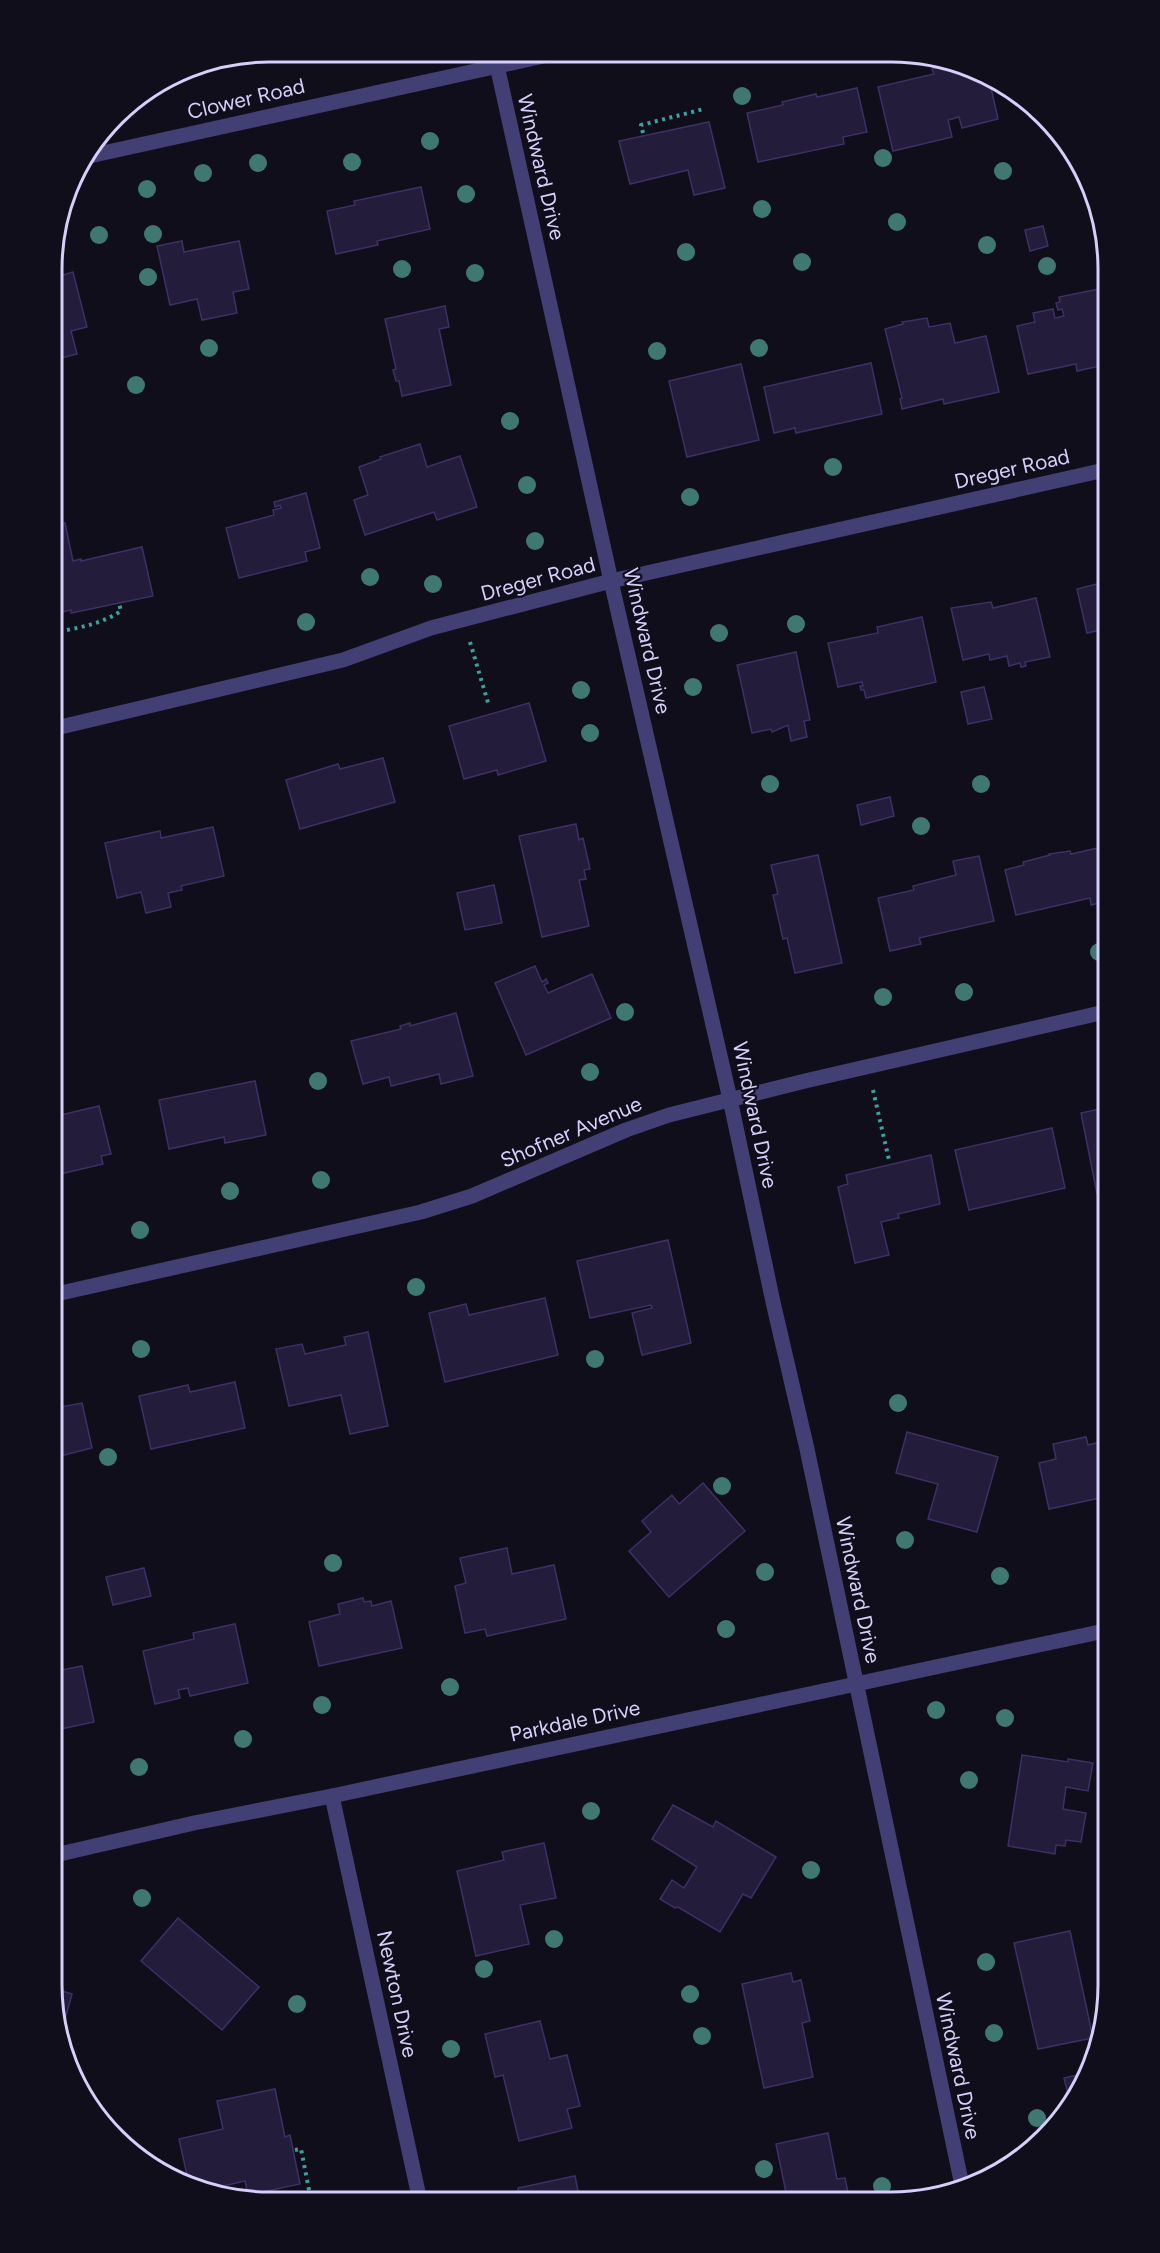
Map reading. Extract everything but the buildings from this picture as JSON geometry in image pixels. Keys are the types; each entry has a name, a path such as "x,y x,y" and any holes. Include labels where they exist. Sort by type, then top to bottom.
{"street":[{"name":"Clower Road","path":"96,154 482,62"},
{"name":"Windward Drive","path":"496,62 611,581 730,1099 961,2179"},
{"name":"Dreger Road","path":"62,727 343,660 431,628 611,581 1098,471"},
{"name":"Shofner Avenue","path":"62,1293 421,1212 472,1196 626,1130 669,1115 1098,1014"},
{"name":"Parkdale Drive","path":"62,1853 194,1823 332,1796 513,1755 1098,1632"},
{"name":"Newton Drive","path":"332,1796 418,2192"}],"path":[{"path":"643,134 641,125 704,109"},
{"path":"67,630 90,625 112,616 121,611 119,603"},
{"path":"470,641 489,706"},
{"path":"873,1088 889,1160"},
{"path":"295,2150 301,2149 309,2192"}]}
